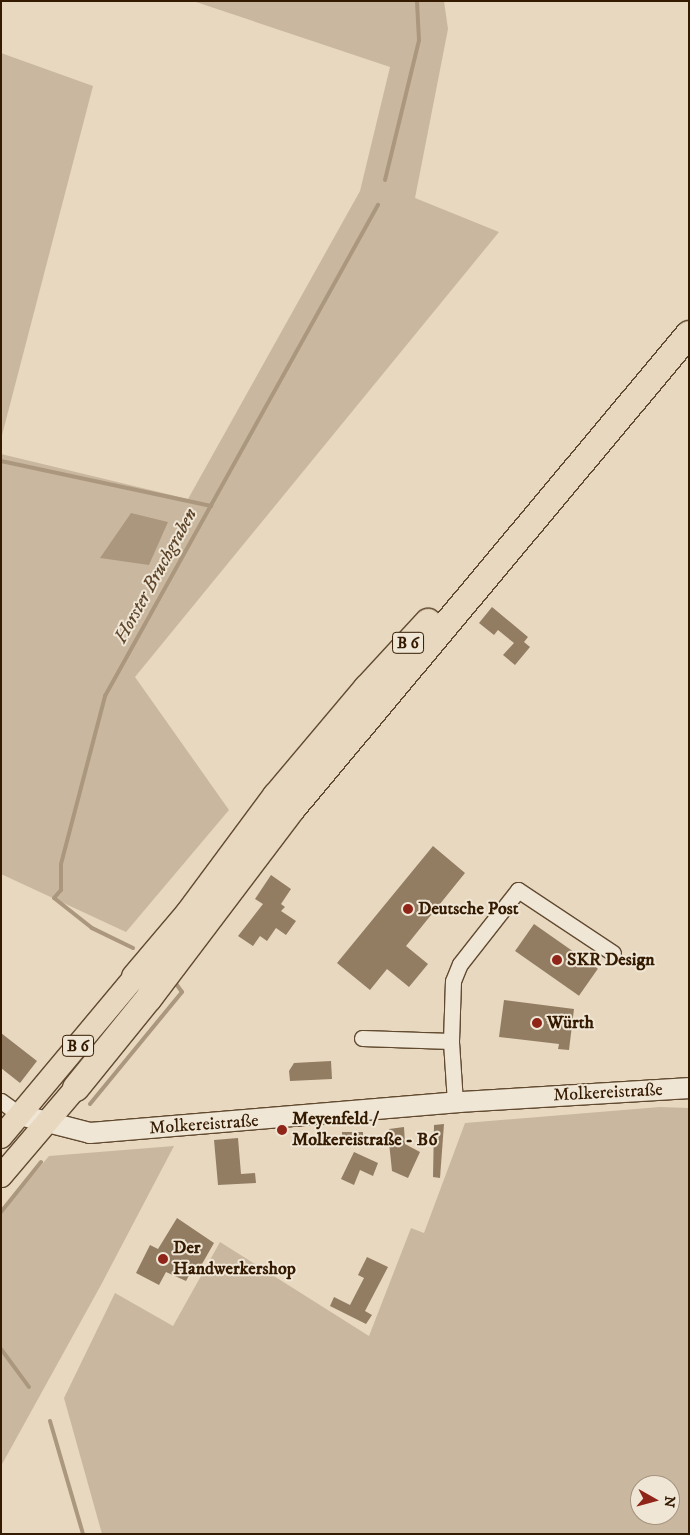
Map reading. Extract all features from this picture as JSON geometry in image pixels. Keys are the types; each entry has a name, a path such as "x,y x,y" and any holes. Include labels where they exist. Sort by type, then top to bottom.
{"highway":[{"name":"B 6","path":"135,977 189,913 276,796 361,695 428,623 689,314"},
{"name":"B 6","path":"76,1088 150,998 292,809 689,334"}],"main road":[{"name":"B 6","path":"1,1137 135,977"},
{"name":"B 6","path":"1,1176 76,1088"}],"street":[{"path":"455,1102 450,996 460,964 518,890 613,953"},
{"path":"362,1038 451,1041"},
{"name":"Molkereistraße","path":"20,1115 90,1133 455,1102 689,1088"},
{"path":"1,1101 20,1115"}],"shaded area":[{"path":"193,1 444,1 448,29 415,198 499,232 135,677 229,810 126,932 1,874 1,454 188,499 360,191 390,67"},
{"path":"1,53 93,86 1,439"},
{"path":"131,513 168,522 149,565 100,558"},
{"path":"660,1107 689,1108 689,1534 102,1534 64,1398 115,1293 173,1326 220,1242 369,1336 411,1228 424,1233 465,1123"},
{"path":"174,1146 101,1285 1,1466 1,1213 49,1156"}],"building":[{"path":"492,607 528,637 524,642 530,647 515,665 503,655 514,643 498,630 494,635 479,623"},
{"name":"Deutsche Post","path":"433,846 465,873 406,946 428,964 409,987 387,969 370,990 337,963"},
{"path":"271,875 291,889 281,904 285,907 281,911 296,921 286,935 276,928 267,941 260,936 253,946 238,936 263,904 255,899"},
{"name":"SKR Design","path":"534,924 598,969 579,996 515,951"},
{"name":"Würth","path":"504,1000 574,1009 569,1050 558,1049 559,1044 499,1037"},
{"path":"1,1033 37,1061 20,1083 1,1068"},
{"path":"331,1061 332,1079 290,1081 289,1071 294,1063"},
{"path":"444,1124 440,1178 433,1177 434,1125"},
{"path":"404,1127 405,1144 420,1152 408,1178 392,1171 388,1133 389,1129"},
{"path":"342,1132 363,1132 363,1142 342,1142"},
{"path":"238,1138 241,1174 255,1173 256,1183 218,1185 214,1140"},
{"path":"354,1152 378,1163 373,1176 360,1170 354,1185 341,1179"},
{"path":"177,1218 214,1243 198,1271 193,1268 186,1281 166,1272 159,1285 136,1273 150,1245 158,1249"},
{"path":"367,1257 388,1267 365,1311 372,1315 366,1324 330,1306 334,1297 350,1305 364,1278 358,1275"}],"waterway":[{"name":"Horster Bruchgraben","path":"385,180 419,40 417,1"},
{"name":"Horster Bruchgraben","path":"133,948 92,928 54,898 61,890 61,864 105,696 378,205"},
{"path":"1,461 211,506"},
{"name":"Horster Bruchgraben","path":"90,1104 182,992 177,985"},
{"name":"Horster Bruchgraben","path":"1,1212 41,1162"},
{"name":"Horster Bruchgraben","path":"1,1349 29,1387"},
{"name":"Horster Bruchgraben","path":"50,1421 83,1534"}],"place":[{"name":"Deutsche Post","path":"408,909"},
{"name":"SKR Design","path":"557,960"},
{"name":"Würth","path":"537,1023"},
{"name":"Meyenfeld / Molkereistraße - B6","path":"282,1130"},
{"name":"Der Handwerkershop","path":"163,1259"}]}
